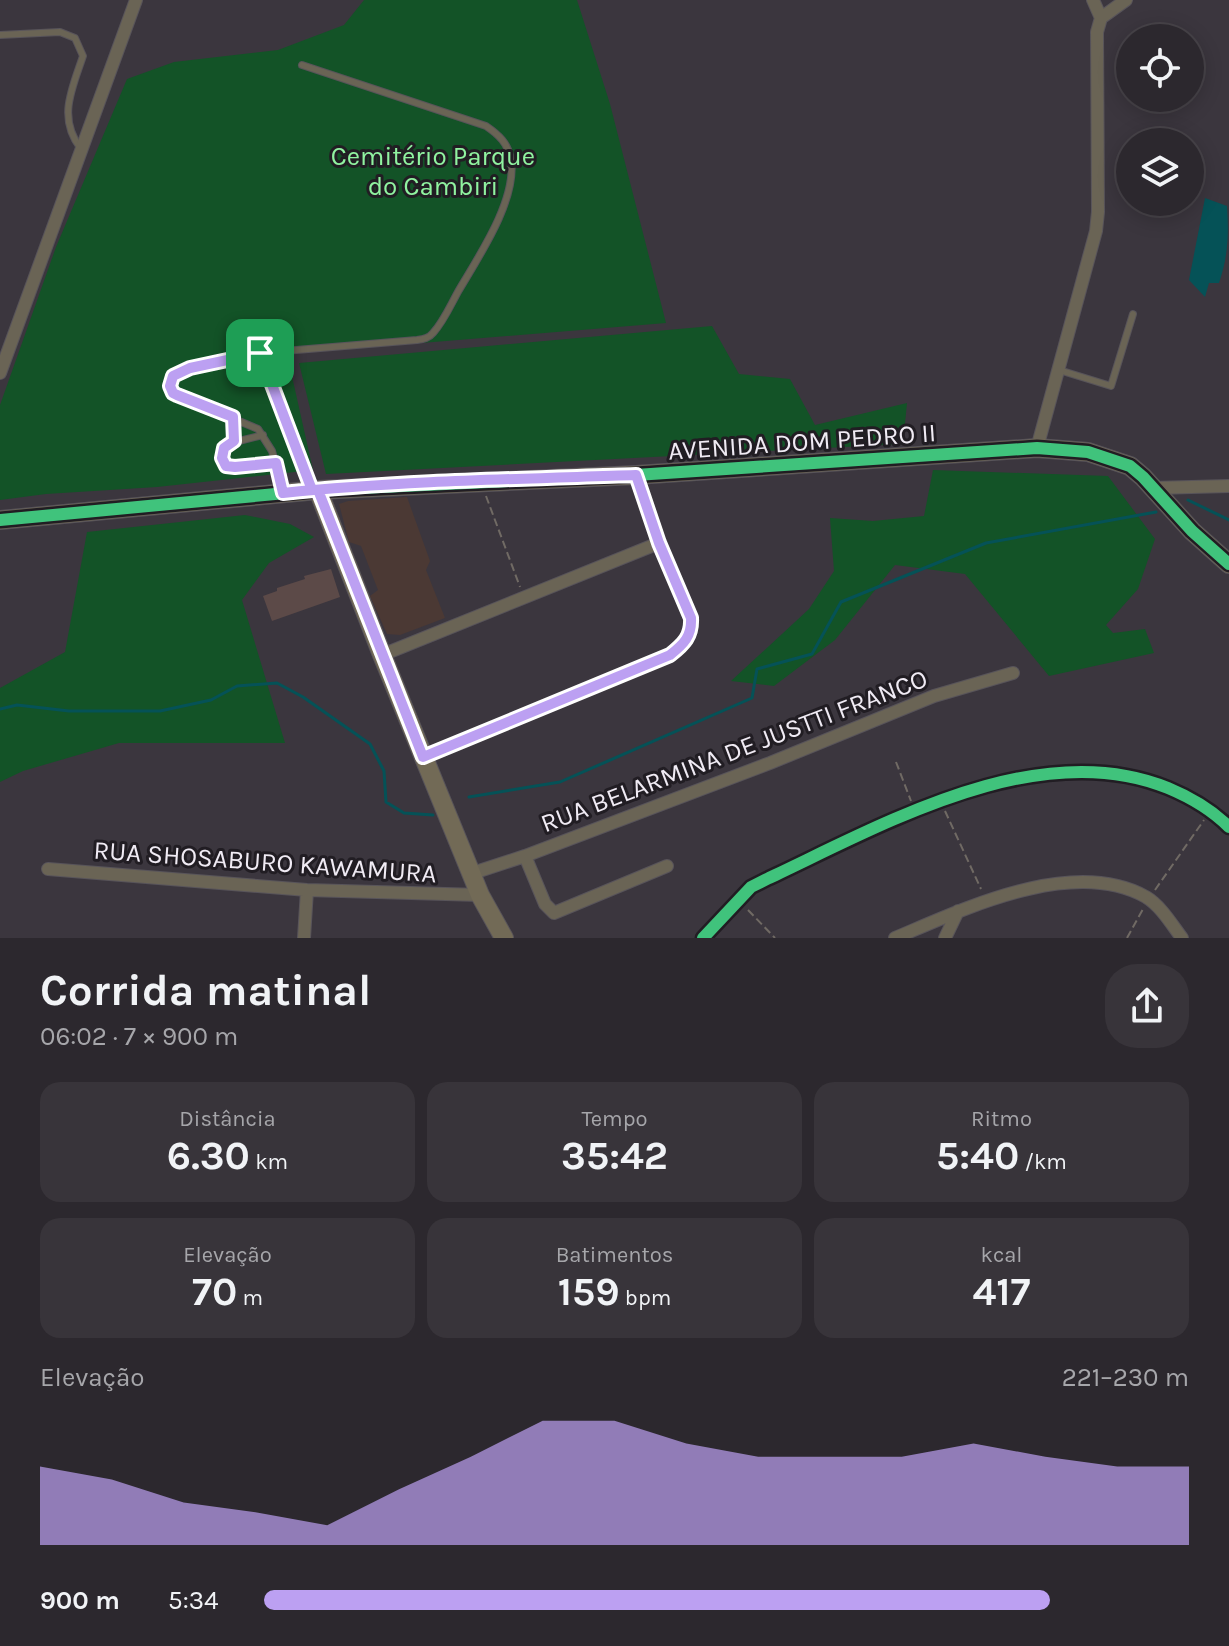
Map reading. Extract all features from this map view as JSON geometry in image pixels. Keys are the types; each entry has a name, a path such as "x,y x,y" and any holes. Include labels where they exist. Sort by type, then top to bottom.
{"street":[{"path":"0,373 136,0"},
{"path":"1093,0 1101,18"},
{"path":"1037,448 1096,231 1097,32 1101,18 1126,0"},
{"name":"AVENIDA DOM PEDRO II","path":"0,520 322,489 636,475 1037,448 1088,452 1130,466 1192,531 1229,564"},
{"path":"423,757 670,655 683,645 692,630 691,618 659,543 636,475"},
{"path":"1154,488 1229,486"},
{"path":"322,489 325,508 423,757 480,895 504,938"},
{"path":"382,655 659,543"},
{"name":"RUA BELARMINA DE JUSTTI FRANCO","path":"473,873 770,763 934,696 1013,673"},
{"path":"703,938 751,887 769,878 915,810 986,787 1045,774 1098,772 1141,777 1212,810 1229,827"},
{"path":"525,856 547,907 554,913 667,866"},
{"name":"RUA SHOSABURO KAWAMURA","path":"48,869 307,890 480,895"},
{"path":"895,938 986,901 1072,881 1119,885 1149,899 1182,938"},
{"path":"304,938 307,890"},
{"path":"945,938 958,911"}],"lane":[{"path":"0,35 60,32 75,38 83,56 66,105 66,116 70,133 81,150"},
{"path":"283,493 276,463 258,429 173,393 170,381 173,376 190,368 260,353 428,337 442,320 485,245 510,183 511,160 506,145 499,135 486,126 302,65"},
{"path":"1059,370 1111,386 1133,314"},
{"path":"260,353 322,489"},
{"path":"233,417 234,441"},
{"path":"263,435 234,441 224,448 222,458 226,466 235,467 276,463"}],"path":[{"path":"479,480 525,599"},
{"path":"896,762 915,810"},
{"path":"941,801 986,901"},
{"path":"1127,938 1184,846 1212,810"},
{"path":"738,900 775,938"}],"shaded area":[{"path":"407,497 430,561 426,570 445,618 400,635 387,634 370,596 378,590 361,546 349,542 339,504"}],"green space":[{"name":"Cemitério Parque do Cambiri","path":"364,0 577,0 610,104 666,323 287,354 313,470 0,500 0,405 56,247 127,79 174,62 278,50 344,25"},
{"path":"712,326 739,374 790,379 815,425 907,403 903,444 326,474 299,363"},
{"path":"933,470 1108,476 1155,539 1138,589 1106,625 1113,633 1145,629 1154,653 1049,676 965,574 895,565 835,640 774,686 731,681 809,609 834,571 830,518 873,521 924,516"},
{"path":"245,515 290,524 314,537 269,563 242,600 285,743 119,743 23,771 0,782 0,688 65,652 87,532"}],"water":[{"path":"1205,198 1227,206 1228,226 1226,255 1219,283 1209,283 1205,297 1189,280 1201,216 1204,216"}],"building":[{"path":"331,569 340,597 272,621 263,596 305,579 304,576"}],"waterway":[{"path":"1188,500 1229,520"},
{"path":"469,797 560,782 752,698 757,669 812,654 841,602 986,543 1156,512"},
{"path":"0,709 17,705 69,711 160,711 211,700 237,686 277,683 303,697 370,744 384,771 386,802 404,813 433,815"}],"cycle path":[{"path":"0,520 318,490 636,475 1037,448 1088,452 1130,466 1192,531 1229,564"},
{"path":"703,938 751,887 912,812 963,793 1015,779 1067,772 1119,774 1185,796 1208,809 1229,827"}],"route":[{"path":"260,353 190,368 173,376 170,386 177,395 233,417 234,441 224,448 223,462 230,467 276,463 283,493 318,490 479,480 636,475 659,543 691,618 692,630 683,645 670,655 423,757 318,490 312,490 302,467 260,353"}]}
